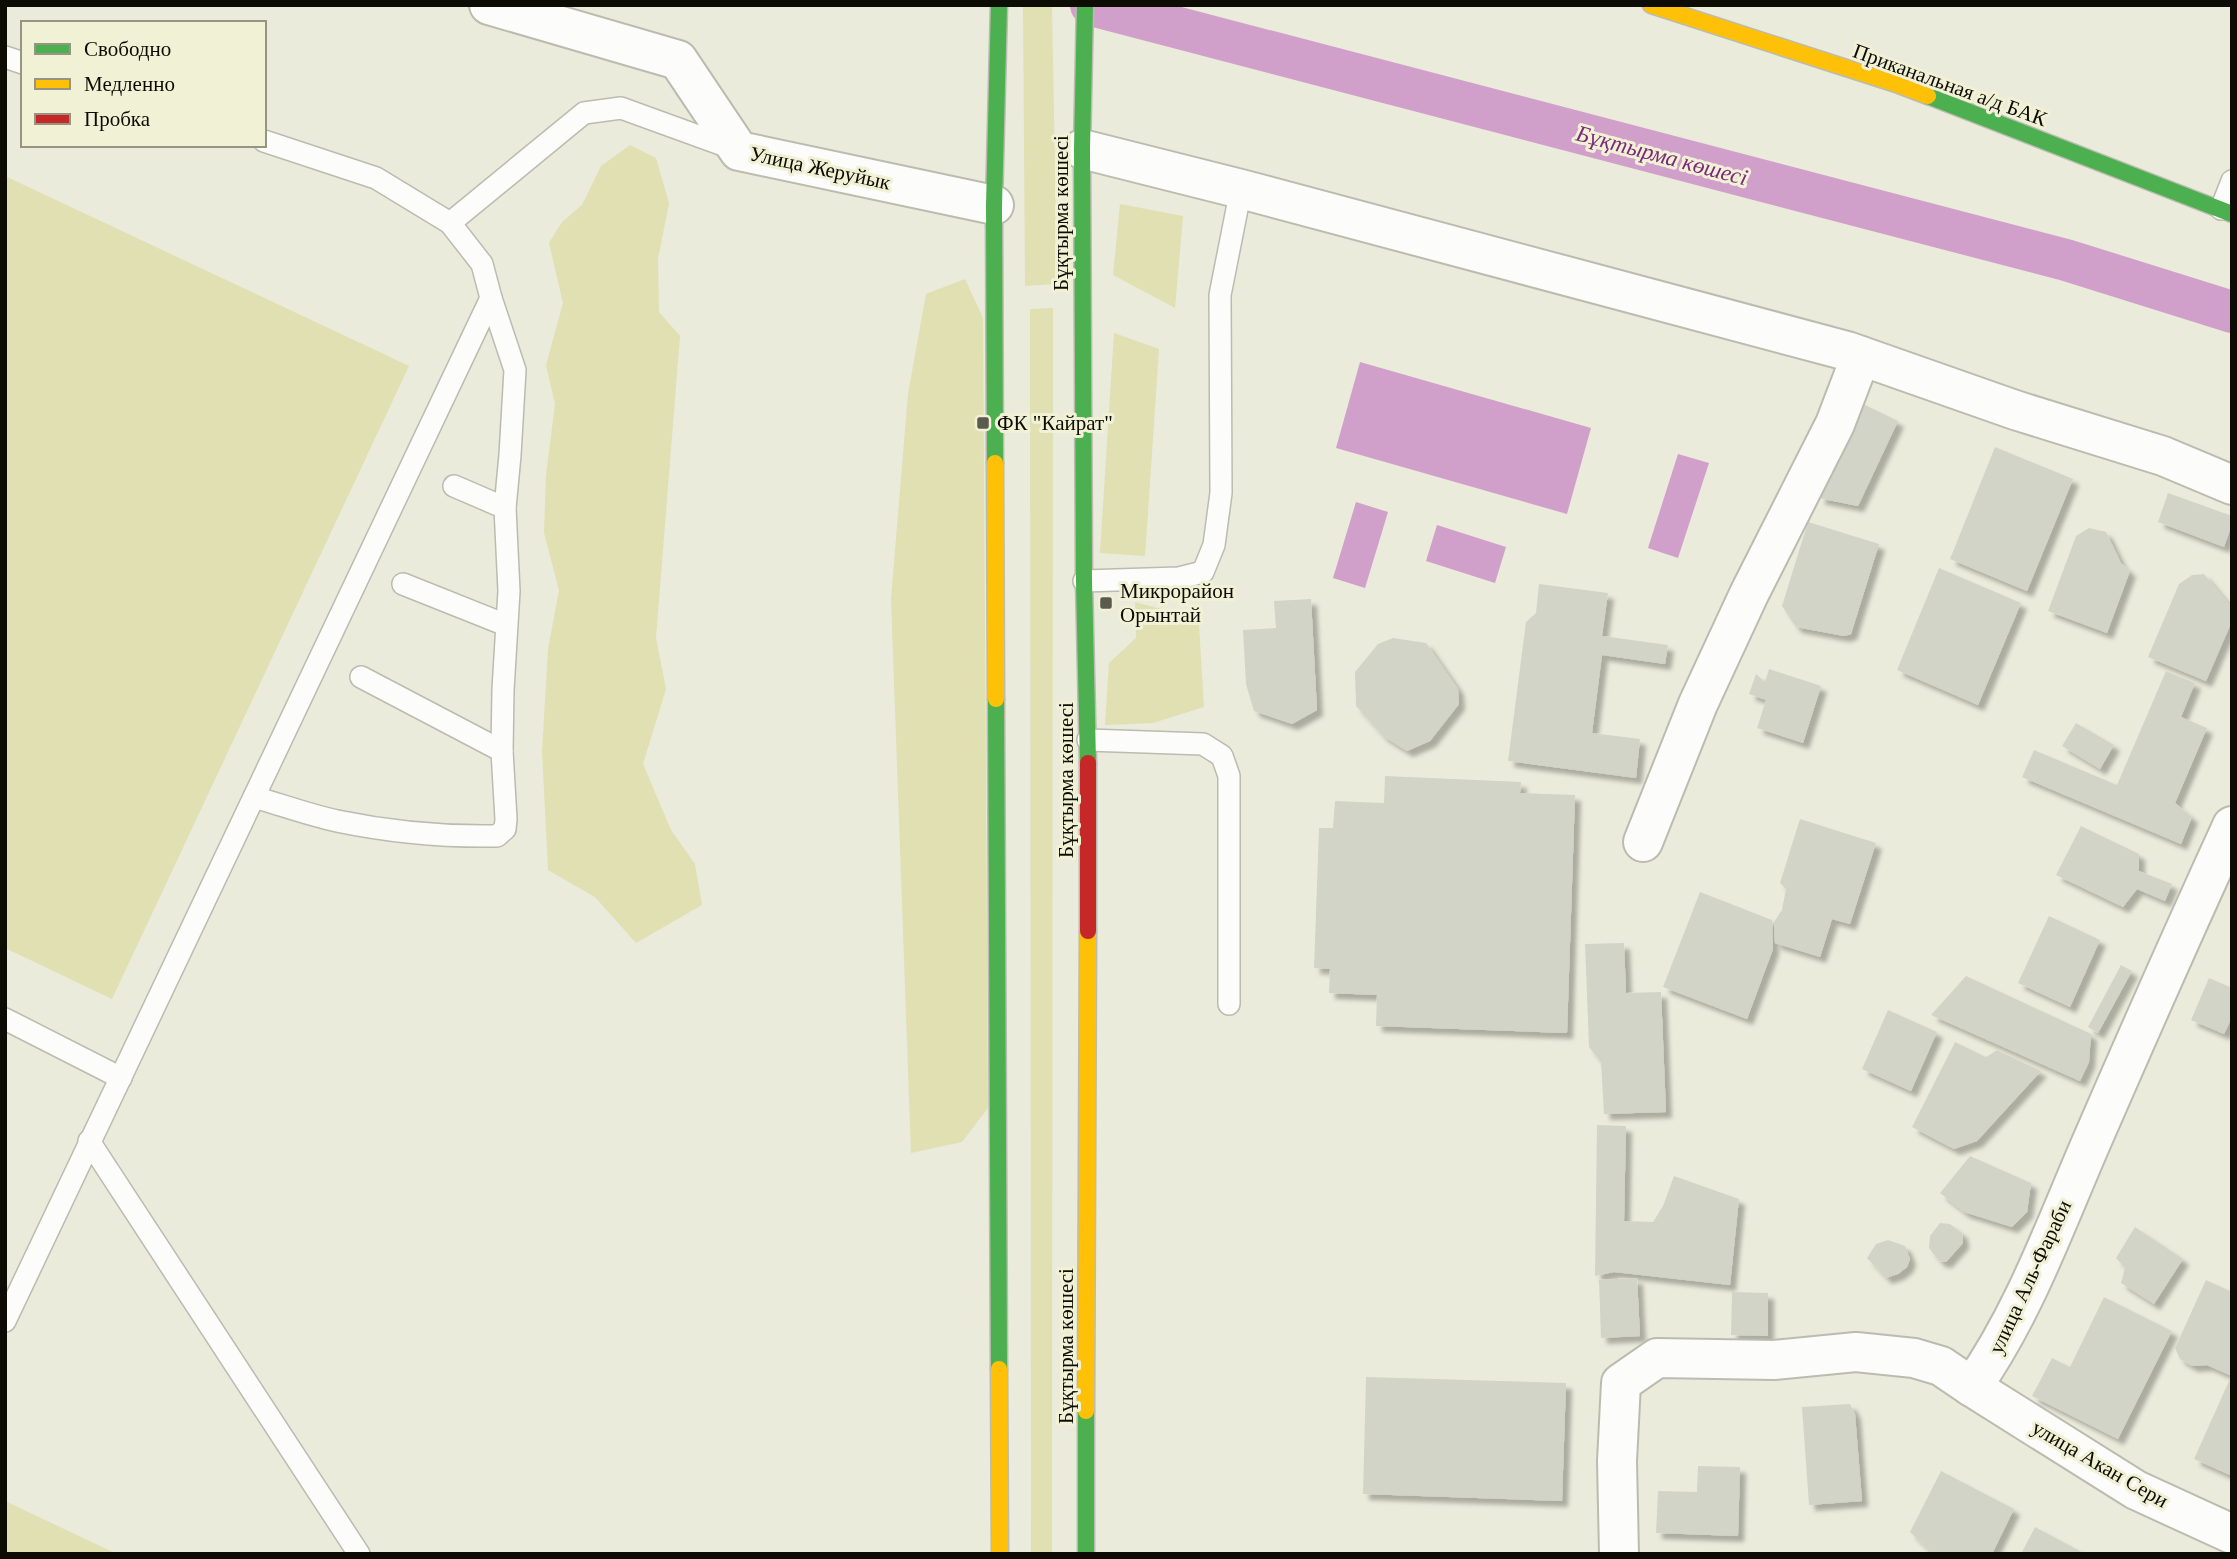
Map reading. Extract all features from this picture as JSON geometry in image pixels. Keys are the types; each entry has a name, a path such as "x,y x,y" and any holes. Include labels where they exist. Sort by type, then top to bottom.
{"main road":[{"path":"999,5 994,205 1000,1554"},
{"name":"Бұқтырма көшесі","path":"1085,5 1082,149 1084,580 1088,740 1086,1554"},
{"name":"Приканальная а/д БАК","path":"1651,5 1899,85 2226,211"}],"street":[{"name":"Улица Жеруйык","path":"489,5 678,60 739,151 994,205"},
{"path":"1082,149 1241,189 1861,356 2015,410 2163,456 2232,485"},
{"path":"1643,842 1698,704 1749,594 1835,424 1861,356"},
{"name":"улица Аль-Фараби","path":"1972,1387 1994,1357 2024,1298 2232,826"},
{"path":"1619,1554 1617,1461 1621,1383 1657,1358 1774,1360 1856,1352 1914,1358 1941,1366 1972,1387"},
{"name":"улица Акан Сери","path":"1972,1387 2136,1490 2232,1534"}],"lane":[{"path":"450,223 584,113 621,107 739,151"},
{"path":"254,797 334,821 383,830 452,836 497,836 505,829 502,751 509,591 505,508 515,370 482,264 450,223 376,178 266,142"},
{"path":"2226,211 2232,181"},
{"path":"1084,580 1179,578 1203,572 1214,545 1221,493 1220,295 1241,189"},
{"path":"5,1321 491,298"},
{"path":"454,486 505,508"},
{"path":"403,584 506,625"},
{"path":"361,677 502,751"},
{"path":"1088,740 1203,744 1222,756 1229,776 1229,1004"},
{"path":"5,1019 121,1078"},
{"path":"89,1142 359,1554"}],"green space":[{"path":"1023,5 1052,5 1057,284 1025,286"},
{"path":"630,145 656,158 669,203 658,259 659,312 680,336 656,638 666,689 643,764 671,830 695,864 702,905 636,943 595,897 548,870 542,751 548,649 559,590 544,533 546,475 555,404 546,365 563,303 549,243 562,222 582,205 601,166"},
{"path":"5,176 409,366 112,999 5,948"},
{"path":"1120,204 1183,216 1175,308 1113,275"},
{"path":"965,279 983,318 988,1108 962,1142 911,1153 891,599 908,394 926,294"},
{"path":"1053,308 1052,1554 1031,1554 1030,309"},
{"path":"1114,333 1159,349 1145,556 1100,553"},
{"path":"1135,602 1161,609 1199,625 1204,707 1153,723 1105,725 1109,663 1136,638"},
{"path":"5,1501 117,1554 5,1554"}],"shaded area":[{"path":"1360,362 1591,428 1567,514 1336,448"},
{"path":"1678,454 1709,463 1678,558 1648,548"},
{"path":"1356,502 1388,512 1365,588 1333,578"},
{"path":"1437,525 1506,547 1495,583 1426,561"}],"building":[{"path":"1863,404 1898,421 1858,506 1818,498"},
{"path":"1995,447 2073,479 2027,591 1950,559"},
{"path":"2168,493 2232,516 2224,547 2158,522"},
{"path":"1808,522 1879,544 1851,634 1844,636 1796,627 1782,606"},
{"path":"2089,528 2106,532 2121,563 2130,571 2107,633 2048,611 2076,536"},
{"path":"1939,568 2021,603 1978,705 1897,670"},
{"path":"2204,574 2232,608 2232,621 2206,681 2148,657 2179,584 2192,575"},
{"path":"1539,584 1608,593 1602,636 1668,645 1665,664 1602,655 1592,733 1640,739 1636,778 1508,761 1526,622 1536,613"},
{"path":"1311,599 1317,710 1292,724 1254,711 1246,684 1243,630 1276,628 1274,601"},
{"path":"1393,638 1426,643 1458,689 1459,704 1430,741 1407,751 1383,736 1356,706 1355,672 1378,644"},
{"path":"1769,669 1821,686 1803,743 1757,728 1766,700 1749,694 1756,674 1765,682"},
{"path":"2166,671 2195,683 2181,717 2207,728 2175,803 2192,817 2181,844 2022,777 2034,750 2117,785"},
{"path":"2076,723 2114,745 2100,769 2062,746"},
{"path":"1385,776 1521,782 1520,793 1575,795 1567,1033 1376,1026 1377,995 1329,993 1330,969 1314,968 1319,828 1333,828 1335,801 1384,803"},
{"path":"1800,819 1876,843 1850,924 1832,919 1820,957 1775,943 1774,922 1782,910 1786,889 1780,883"},
{"path":"2081,826 2139,854 2139,871 2172,884 2165,901 2137,889 2123,907 2056,875"},
{"path":"1700,892 1772,920 1773,949 1747,1019 1663,987"},
{"path":"2049,916 2100,940 2070,1007 2018,983"},
{"path":"1624,943 1626,993 1661,992 1666,1112 1604,1114 1601,1062 1589,1047 1585,944"},
{"path":"2121,965 2132,971 2098,1033 2088,1027"},
{"path":"1966,976 2091,1034 2089,1062 2080,1081 1931,1015"},
{"path":"2209,978 2232,988 2232,1017 2224,1034 2191,1020"},
{"path":"1888,1010 1937,1032 1911,1091 1862,1069"},
{"path":"1955,1042 1986,1057 1997,1050 2041,1071 1977,1141 1954,1149 1912,1127"},
{"path":"1597,1125 1626,1126 1624,1221 1653,1222 1663,1206 1674,1176 1739,1199 1730,1285 1614,1272 1595,1276"},
{"path":"1970,1156 2031,1183 2027,1212 2012,1227 1964,1212 1940,1193"},
{"path":"1940,1223 1950,1224 1962,1233 1963,1243 1946,1262 1939,1261 1929,1248 1930,1236"},
{"path":"2135,1227 2183,1259 2154,1304 2121,1283 2125,1268 2116,1258"},
{"path":"1888,1240 1905,1246 1910,1259 1907,1267 1886,1278 1867,1258 1876,1244"},
{"path":"1637,1278 1640,1336 1601,1338 1599,1280"},
{"path":"2206,1280 2232,1292 2232,1376 2207,1365 2192,1366 2180,1359 2175,1348"},
{"path":"1732,1292 1768,1293 1768,1336 1731,1335"},
{"path":"2104,1297 2172,1331 2118,1439 2032,1396 2052,1358 2070,1367"},
{"path":"1366,1377 1566,1383 1562,1501 1363,1494"},
{"path":"2229,1381 2232,1383 2230,1475 2194,1459"},
{"path":"1850,1404 1855,1414 1862,1501 1809,1505 1802,1407"},
{"path":"1698,1466 1740,1467 1738,1536 1656,1533 1658,1491 1697,1492"},
{"path":"1941,1471 2014,1509 1992,1554 1933,1554 1910,1532"},
{"path":"2035,1527 2080,1551 2079,1554 2021,1554"}],"waterway":[{"name":"Бұқтырма көшесі","path":"1091,5 2066,260 2232,312"}],"traffic: fast":[{"path":"995,463 994,205 999,5"},
{"path":"1085,5 1082,149 1084,581 1088,763"},
{"path":"1928,96 2232,214"},
{"path":"996,699 999,1369"},
{"path":"1086,1411 1086,1554"}],"traffic: slow":[{"path":"1651,5 1928,96"},
{"path":"995,463 996,699"},
{"path":"1086,1411 1088,931"},
{"path":"999,1369 1000,1554"}],"traffic: jam":[{"path":"1088,763 1088,931"}],"place":[{"name":"ФК \"Кайрат\"","path":"983,423"},
{"name":"Микрорайон Орынтай","path":"1106,603"}]}
